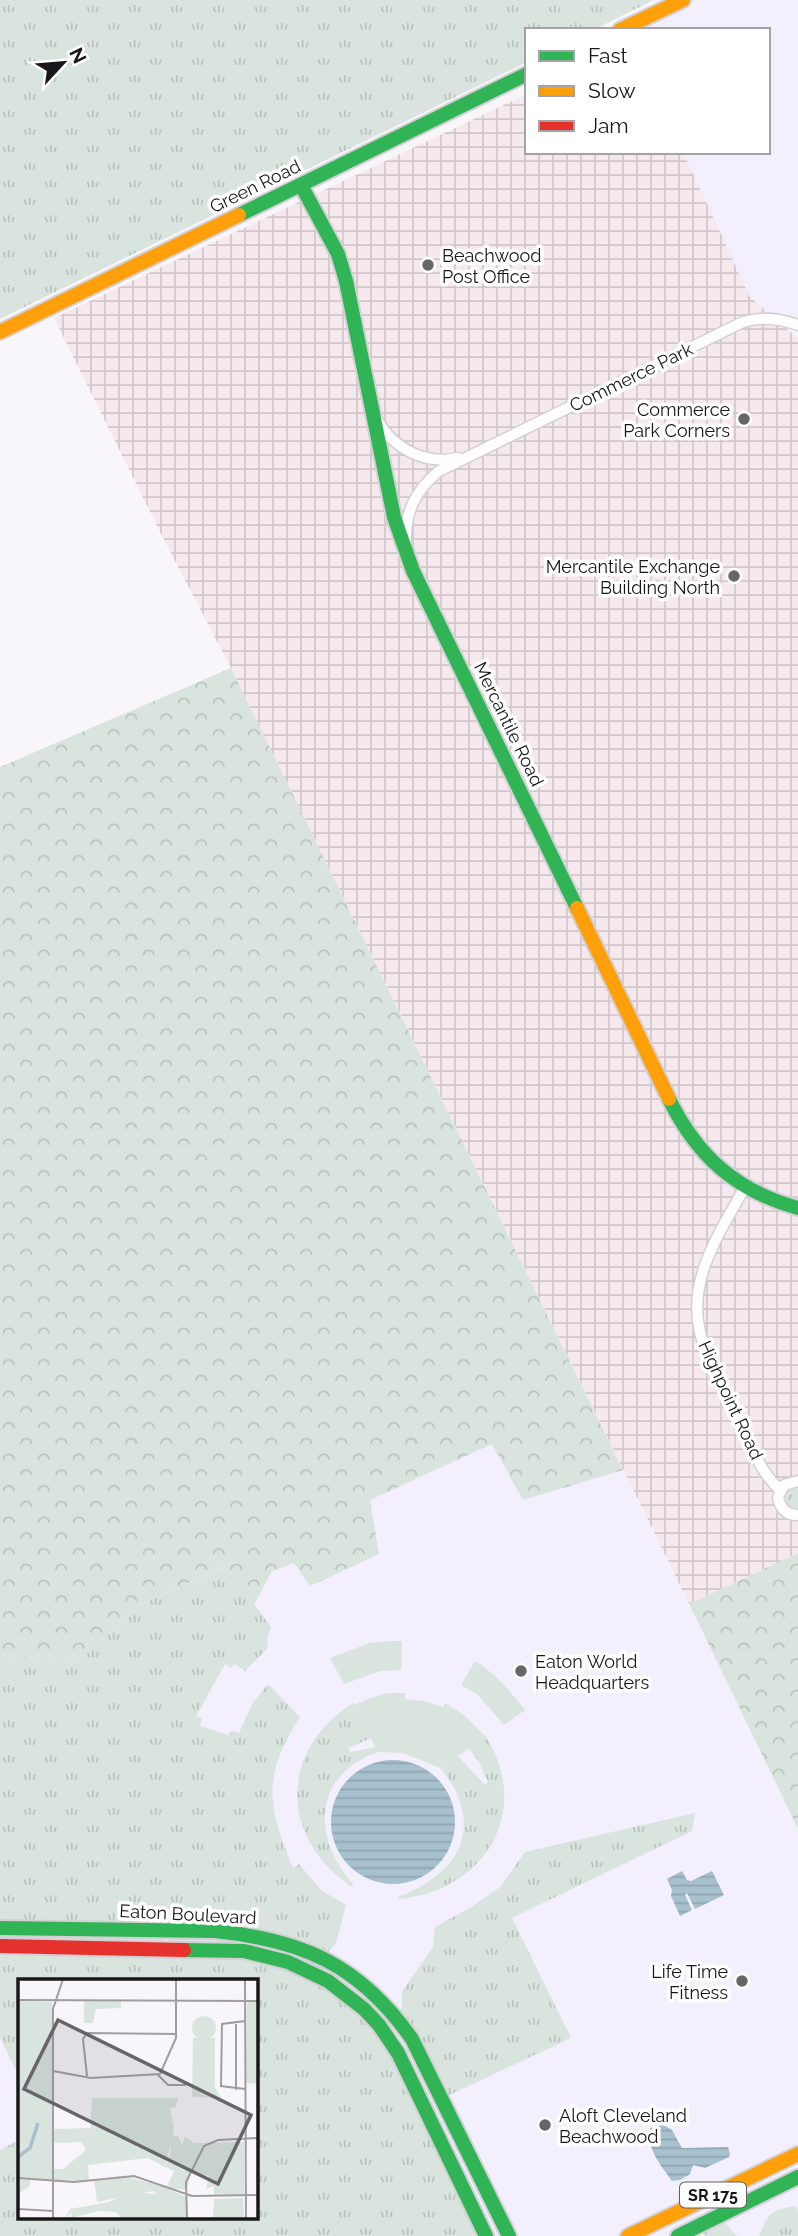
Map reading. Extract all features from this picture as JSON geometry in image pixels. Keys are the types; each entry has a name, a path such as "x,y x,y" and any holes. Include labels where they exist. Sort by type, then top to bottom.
{"street":[{"path":"624,28 683,0"},
{"name":"Green Road","path":"0,332 525,75"},
{"name":"Mercantile Road","path":"301,185 338,254 345,276 394,517 407,556 680,1122 710,1162 729,1178 780,1205 798,1208"},
{"name":"Commerce Park","path":"407,556 405,522 416,494 439,471 743,322 755,318 770,318 798,325"},
{"name":"Commerce Park","path":"372,408 389,437 412,453 441,460 468,455"},
{"name":"Highpoint Road","path":"745,1187 707,1255 696,1302 698,1322 703,1343 767,1478 780,1490 778,1497 783,1510 798,1515"},
{"path":"780,1490 791,1481 798,1481"},
{"name":"Eaton Boulevard","path":"0,1928 215,1931 249,1934 288,1942 344,1969 389,2009 412,2038 509,2236"},
{"name":"Eaton Boulevard","path":"0,1946 244,1951 292,1962 331,1982 362,2007 392,2043 486,2236"},
{"name":"SR 175","path":"634,2234 798,2154"},
{"name":"SR 175","path":"678,2236 798,2177"}],"shaded area":[{"path":"682,0 798,0 798,325 770,318 750,297 681,154 770,154 770,28 624,28"},
{"path":"525,95 525,154 684,154 750,297 798,338 798,1553 689,1604 231,668 54,318"},
{"path":"231,668 798,1829 798,2236 0,2236 0,767"}],"green space":[{"path":"0,0 654,0 597,28 525,28 525,63 0,319"},
{"path":"231,668 623,1470 523,1500 492,1444 370,1500 379,1554 310,1586 294,1563 272,1571 254,1605 225,1566 140,1605 84,1656 0,1660 0,767"},
{"path":"793,1488 798,1489 798,1508 791,1507 786,1502 787,1492"},
{"path":"798,1553 798,1829 689,1604"},
{"path":"226,1566 271,1627 267,1639 268,1648 245,1671 235,1664 230,1668 225,1664 196,1716 202,1719 200,1726 228,1735 231,1731 239,1733 252,1704 268,1684 300,1717 279,1757 274,1774 274,1808 293,1868 299,1864 321,1890 346,1905 336,1943 323,1958 249,1934 0,1928 0,1660 84,1656 140,1605"},
{"path":"402,1641 401,1670 380,1671 344,1684 330,1658 370,1643"},
{"path":"475,1661 496,1677 525,1710 504,1725 477,1694 461,1685"},
{"path":"388,1693 405,1693 405,1699 443,1707 445,1703 464,1715 486,1737 440,1768 403,1753 378,1752 354,1705"},
{"path":"353,1703 371,1738 349,1748 350,1752 376,1747 378,1752 357,1762 341,1776 330,1791 325,1809 325,1828 330,1847 339,1866 353,1884 352,1887 328,1867 311,1844 301,1820 297,1794 301,1769 311,1745 329,1722"},
{"path":"486,1737 499,1765 504,1793 502,1819 492,1843 476,1864 455,1881 429,1893 399,1899 399,1896 413,1891 433,1878 447,1866 456,1853 462,1840 462,1811 458,1796 440,1768 458,1756 485,1785 488,1782 469,1748"},
{"path":"695,1813 692,1831 512,1918 571,2038 441,2099 395,2015 402,2008 402,1992 433,1947 435,1927 470,1908 500,1887 525,1852"},
{"path":"0,1933 163,1935 163,1943 0,1941"},
{"path":"203,1935 275,1943 319,1963 265,1946 168,1943 167,1936"},
{"path":"221,1949 292,1962 377,2023 486,2236 0,2236 0,2150 18,2141 18,2218 257,2218 257,1979 18,1979 18,2075 0,2037 0,1951"},
{"path":"796,2206 798,2236 759,2236 772,2214"},
{"path":"725,2223 737,2236 705,2236 704,2233"}],"water":[{"path":"393,1760 417,1765 437,1778 450,1798 455,1822 450,1846 437,1866 417,1879 393,1884 369,1879 349,1866 336,1846 331,1822 336,1798 349,1778 369,1765"},
{"path":"682,1871 687,1880 691,1881 712,1871 724,1895 695,1909 687,1893 685,1895 692,1910 680,1916 667,1879"},
{"path":"662,2124 672,2130 682,2148 728,2147 729,2157 705,2168 693,2165 690,2174 672,2181 655,2156 650,2143 650,2128"}],"traffic: fast":[{"path":"239,215 525,75"},
{"path":"301,185 338,254 346,281 394,517 413,571 577,908"},
{"path":"669,1099 692,1138 721,1168 756,1192 798,1208"},
{"path":"0,1928 215,1931 276,1941 327,1961 372,1992 412,2039 509,2236"},
{"path":"184,1950 244,1951 288,1962 328,1981 364,2009 398,2053 486,2236"},
{"path":"678,2236 798,2177"}],"traffic: slow":[{"path":"624,28 683,0"},
{"path":"0,332 239,215"},
{"path":"577,908 669,1099"},
{"path":"628,2236 798,2154"}],"traffic: jam":[{"path":"0,1946 184,1950"}],"place":[{"name":"Beachwood Post Office","path":"428,265"},
{"name":"Commerce Park Corners","path":"744,419"},
{"name":"Mercantile Exchange Building North","path":"734,576"},
{"name":"Eaton World Headquarters","path":"521,1671"},
{"name":"Life Time Fitness","path":"742,1981"},
{"name":"Aloft Cleveland Beachwood","path":"545,2125"}]}
